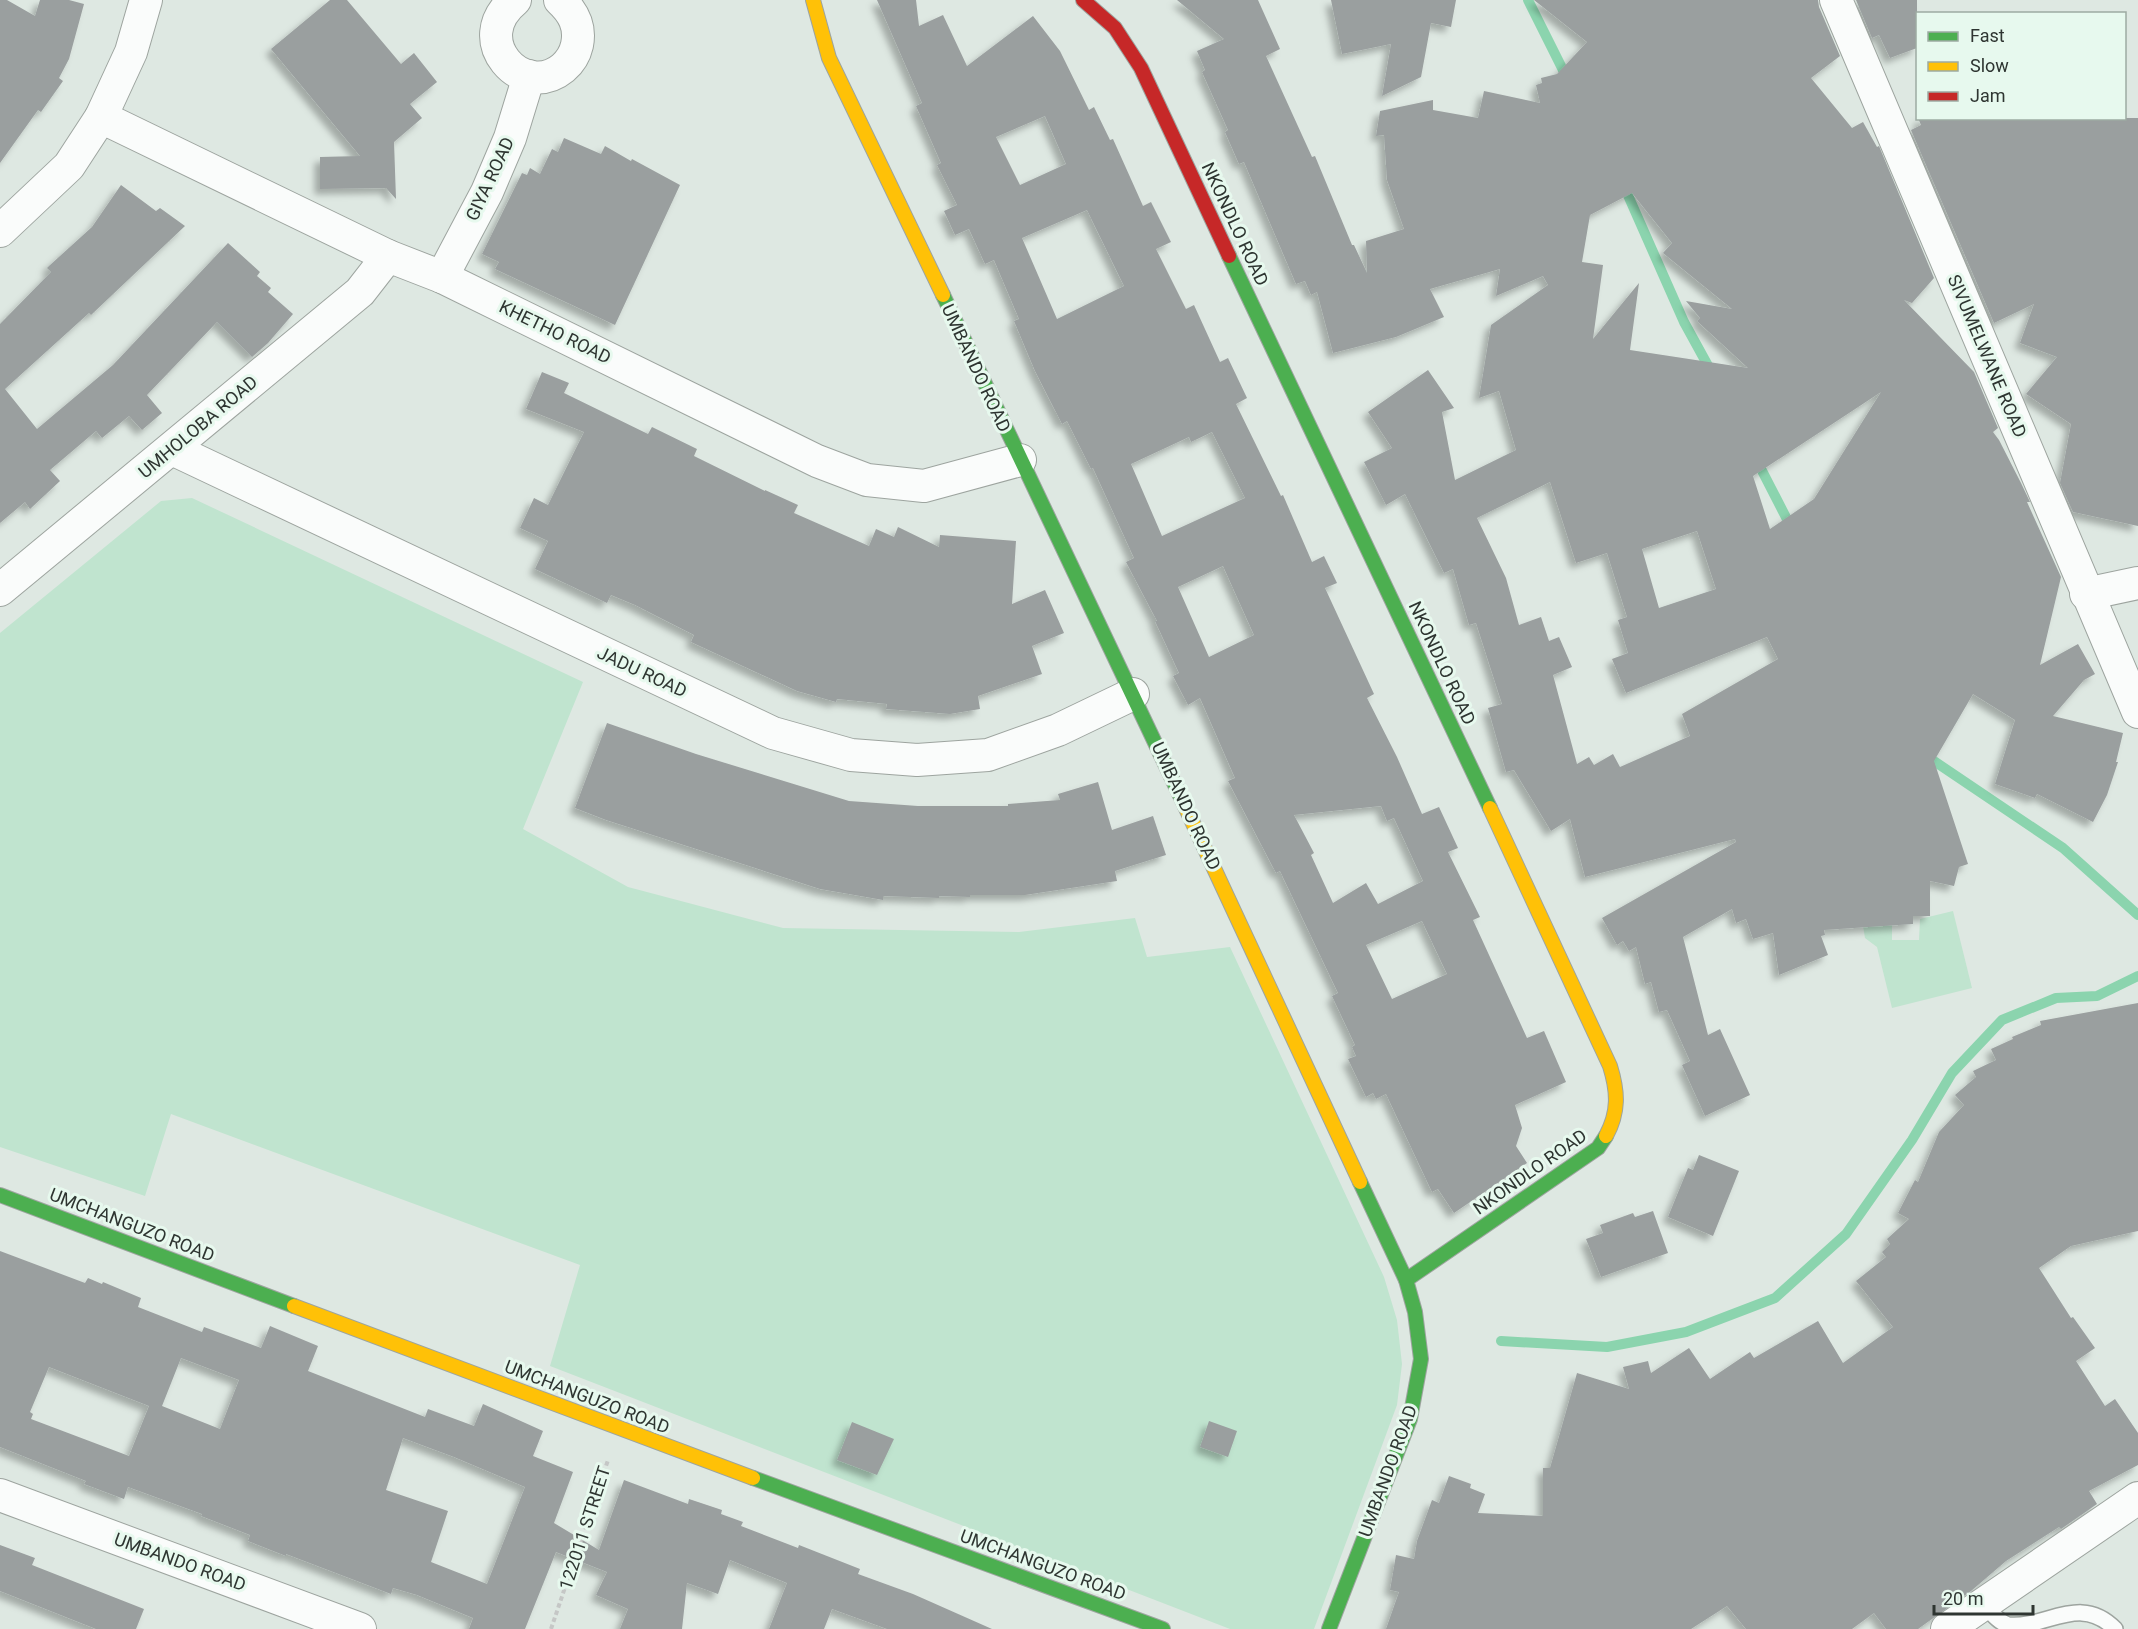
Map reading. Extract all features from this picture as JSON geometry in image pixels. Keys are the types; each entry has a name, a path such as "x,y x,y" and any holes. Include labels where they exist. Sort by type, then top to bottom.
{"street":[{"path":"0,231 69,166 101,117 131,52 146,0"},
{"path":"515,0 498,20 495,34 497,49 505,62 515,71 529,76 543,77 557,72 569,63 576,50 579,37 577,22 570,9 560,0"},
{"name":"UMBANDO ROAD","path":"813,0 829,58 1133,694 1406,1280 1415,1312 1421,1359 1410,1419 1329,1629"},
{"name":"NKONDLO ROAD","path":"1083,0 1115,28 1141,68 1614,1076 1618,1101 1616,1117 1608,1136 1598,1148 1406,1280"},
{"name":"SIVUMELWANE ROAD","path":"1836,0 2138,712"},
{"name":"GIYA ROAD","path":"442,277 487,192 510,138 529,76"},
{"name":"KHETHO ROAD","path":"101,117 388,256 442,277 818,461 867,480 924,486 1020,460"},
{"name":"UMHOLOBA ROAD","path":"0,590 360,292 388,256"},
{"name":"JADU ROAD","path":"172,449 773,733 851,755 917,760 988,756 1058,730 1133,694"},
{"path":"2086,594 2138,583"},
{"name":"UMCHANGUZO ROAD","path":"0,1195 618,1428 1163,1629"},
{"name":"UMBANDO ROAD","path":"0,1496 360,1629"},
{"path":"1947,1629 2138,1498"}],"lane":[{"path":"1983,1604 2007,1625 2025,1628 2045,1625 2080,1614 2092,1615 2109,1623 2115,1629"}],"path":[{"name":"122011 STREET","path":"551,1629 618,1428"}],"green space":[{"path":"192,498 583,682 523,829 628,887 783,928 1019,932 1135,918 1147,957 1230,947 1384,1277 1397,1320 1402,1364 1397,1405 1314,1629 1230,1629 550,1366 580,1265 171,1114 145,1196 0,1147 0,633 161,501"},
{"path":"1953,911 1972,988 1892,1008 1877,947 1865,938 1863,926 1892,916 1892,940 1919,940 1920,919"}],"building":[{"path":"0,0 7,0 35,16 40,0 69,0 84,4 69,59 59,78 63,81 41,112 38,110 0,163"},
{"path":"330,0 347,0 401,64 414,53 437,82 410,104 422,118 394,142 396,199 386,188 320,189 320,157 360,156 271,49"},
{"path":"877,0 916,0 919,26 943,15 967,66 1033,16 1060,51 1089,110 1094,107 1110,140 1113,139 1143,206 1151,202 1171,242 1156,249 1186,309 1194,305 1220,362 1228,358 1247,398 1236,404 1281,496 1283,495 1312,562 1324,556 1337,583 1325,588 1374,694 1367,698 1397,757 1422,814 1439,807 1458,848 1448,852 1480,917 1473,920 1527,1038 1544,1031 1566,1082 1515,1105 1522,1128 1516,1146 1527,1163 1454,1213 1438,1189 1432,1192 1386,1094 1376,1099 1373,1093 1366,1097 1348,1059 1356,1056 1352,1047 1355,1045 1332,996 1338,993 1280,871 1276,873 1228,781 1235,778 1200,698 1188,705 1173,676 1179,673 1155,621 1157,621 1126,562 1134,558 1093,468 1091,469 1067,421 1062,424 1035,371 1014,321 1019,319 994,260 985,264 969,229 955,235 944,211 957,205 937,165 941,163 916,106 922,103","holes":["1045,116 1066,164 1020,185 996,137","1087,210 1124,286 1057,319 1022,238","1212,432 1245,498 1162,536 1131,464 1189,437 1191,442","1223,566 1254,635 1209,657 1178,587","1381,806 1387,821 1394,818 1423,881 1378,904 1366,883 1333,903 1311,855 1314,853 1294,815","1422,921 1447,974 1392,999 1366,945"]},
{"path":"1177,0 1258,0 1280,49 1266,56 1312,157 1315,156 1352,245 1367,273 1366,241 1404,229 1387,180 1384,135 1376,136 1380,111 1433,100 1433,110 1478,118 1484,91 1540,103 1536,85 1542,83 1541,78 1557,74 1587,42 1534,0 1818,0 1840,56 1811,78 1852,128 1863,122 1877,147 1879,146 1934,278 1912,303 1904,300 1974,372 1998,428 1993,432 2030,502 2027,502 2061,577 2040,665 2078,644 2095,674 2084,680 2053,716 2123,733 2116,762 2118,762 2107,795 2093,822 2037,794 2035,798 1995,784 2015,720 1973,694 1934,761 1968,864 1959,867 1954,886 1930,881 1930,916 1913,916 1913,924 1824,930 1825,935 1821,936 1828,955 1779,975 1773,933 1753,939 1746,919 1736,923 1732,909 1683,937 1708,1035 1720,1029 1750,1095 1705,1116 1682,1065 1690,1061 1667,1010 1659,1012 1651,982 1645,984 1636,947 1629,951 1623,941 1617,945 1602,918 1736,842 1735,839 1585,877 1570,819 1551,831 1514,770 1506,772 1488,708 1502,704 1476,623 1469,625 1453,569 1444,573 1405,494 1386,505 1364,462 1392,448 1368,412 1428,370 1454,408 1442,412 1455,480 1516,450 1499,391 1479,398 1491,325 1548,285 1543,276 1496,296 1500,269 1430,289 1444,317 1396,337 1333,353 1317,292 1311,295 1305,281 1296,284 1244,162 1239,164 1225,132 1228,130 1202,72 1205,70 1197,51 1224,39","holes":["1632,193 1672,243 1663,253 1732,309 1686,301 1700,318 1697,321 1748,368 1630,350 1639,283 1593,339 1603,265 1582,262 1590,215","1881,392 1814,499 1770,529 1753,476","1550,482 1576,563 1607,553 1627,617 1618,620 1628,653 1612,659 1626,693 1767,637 1778,659 1682,714 1690,736 1620,767 1613,754 1594,765 1589,757 1577,764 1553,675 1572,667 1559,637 1549,641 1541,617 1519,625 1506,578 1477,518","1697,531 1716,589 1659,608 1642,549"]},
{"path":"1331,0 1456,0 1451,27 1431,23 1421,77 1382,96 1391,44 1342,54"},
{"path":"1856,0 1917,0 1916,48 1890,58 1879,35 1872,38"},
{"path":"2126,118 2138,118 2138,526 2073,512 2060,483 2071,424 2026,394 2057,357 2020,343 2034,304 1994,323 1911,130 1921,125 1919,120 2126,120"},
{"path":"564,138 601,154 605,146 680,185 615,325 495,269 499,262 482,254 522,173 527,175 530,168 540,174 552,149 558,152"},
{"path":"121,185 156,211 160,208 185,226 91,315 89,313 5,389 37,429 113,365 228,243 260,272 257,276 271,288 268,292 293,314 268,343 252,357 217,322 147,395 162,413 142,430 129,416 102,438 96,431 50,470 60,481 30,509 25,502 0,523 0,324 51,272 47,268 92,227"},
{"path":"542,372 569,383 564,393 648,434 652,427 697,449 694,456 798,505 794,513 869,546 876,529 894,537 898,527 939,547 940,535 1016,541 1012,604 1045,590 1064,633 1032,646 1042,674 978,696 980,709 950,714 886,709 887,704 837,699 836,702 797,691 691,642 694,635 635,605 611,595 607,603 535,569 548,541 520,528 534,498 548,505 584,432 526,409"},
{"path":"607,723 696,754 849,801 918,806 1008,806 1008,804 1060,800 1058,794 1098,782 1112,830 1153,816 1166,855 1115,871 1117,881 1025,895 939,896 939,898 883,896 883,900 820,889 575,808"},
{"path":"2138,1003 2138,1231 2071,1246 2039,1268 2071,1318 2073,1317 2095,1348 2076,1361 2105,1406 2115,1399 2138,1433 2138,1465 2089,1491 2097,1504 2061,1529 2059,1527 2006,1561 1971,1591 1918,1629 1886,1629 1874,1613 1852,1629 1746,1629 1727,1606 1691,1629 1386,1629 1399,1592 1390,1590 1396,1555 1414,1559 1417,1541 1432,1500 1439,1503 1449,1476 1471,1484 1470,1488 1485,1494 1478,1513 1543,1516 1543,1468 1550,1468 1577,1373 1629,1389 1623,1367 1648,1361 1651,1373 1689,1348 1710,1379 1750,1352 1754,1358 1818,1321 1843,1363 1893,1327 1856,1281 1886,1257 1882,1252 1890,1244 1887,1239 1909,1219 1898,1213 1915,1180 1918,1182 1939,1132 1964,1105 1955,1095 1976,1077 1973,1071 1996,1060 1991,1049 2041,1025 2040,1021"},
{"path":"1699,1155 1739,1171 1713,1236 1668,1217 1688,1168 1693,1170"},
{"path":"1653,1211 1668,1253 1601,1277 1586,1239 1603,1233 1600,1225 1633,1213 1635,1217"},
{"path":"0,1251 85,1283 88,1278 102,1284 103,1282 141,1298 138,1307 202,1332 204,1327 261,1348 270,1326 318,1346 308,1371 425,1417 428,1409 474,1426 483,1404 543,1431 533,1456 573,1472 554,1523 599,1550 624,1480 688,1504 689,1499 722,1510 721,1514 743,1522 741,1526 798,1548 799,1545 860,1569 858,1574 913,1594 992,1629 887,1629 832,1609 824,1629 769,1629 787,1583 730,1560 718,1594 687,1583 682,1629 620,1629 628,1609 596,1595 607,1572 556,1552 525,1629 469,1629 473,1618 417,1595 393,1588 391,1594 248,1541 250,1535 201,1516 202,1514 128,1487 124,1499 84,1484 86,1481 0,1447","holes":["181,1358 239,1380 220,1429 162,1406","49,1367 149,1406 129,1456 31,1419 33,1414 30,1412","403,1438 525,1487 487,1584 431,1562 448,1511 386,1490"]},
{"path":"1209,1421 1237,1431 1228,1457 1200,1447"},
{"path":"852,1422 894,1439 877,1475 837,1460"},
{"path":"0,1545 35,1558 32,1565 144,1609 136,1629 96,1629 0,1591"}],"waterway":[{"path":"1528,0 1568,80"},
{"path":"1623,184 1684,322 1712,373"},
{"path":"1756,459 1793,531"},
{"path":"1922,753 2063,848 2138,915"},
{"path":"1501,1341 1607,1347 1686,1332 1775,1298 1846,1234 1912,1140 1952,1073 2002,1020 2056,998 2097,996 2138,976"}],"traffic: fast":[{"path":"1229,256 1490,808"},
{"path":"943,295 1185,806"},
{"path":"1406,1280 1598,1148 1606,1136"},
{"path":"1329,1629 1410,1419 1421,1359 1415,1312 1406,1280 1360,1182"},
{"path":"0,1195 294,1306"},
{"path":"753,1478 1163,1629"}],"traffic: slow":[{"path":"813,0 829,58 943,295"},
{"path":"1185,806 1360,1182"},
{"path":"1490,808 1610,1066 1615,1085 1616,1102 1613,1119 1606,1136"},
{"path":"294,1306 753,1478"}],"traffic: jam":[{"path":"1083,0 1115,28 1141,68 1229,256"}]}
